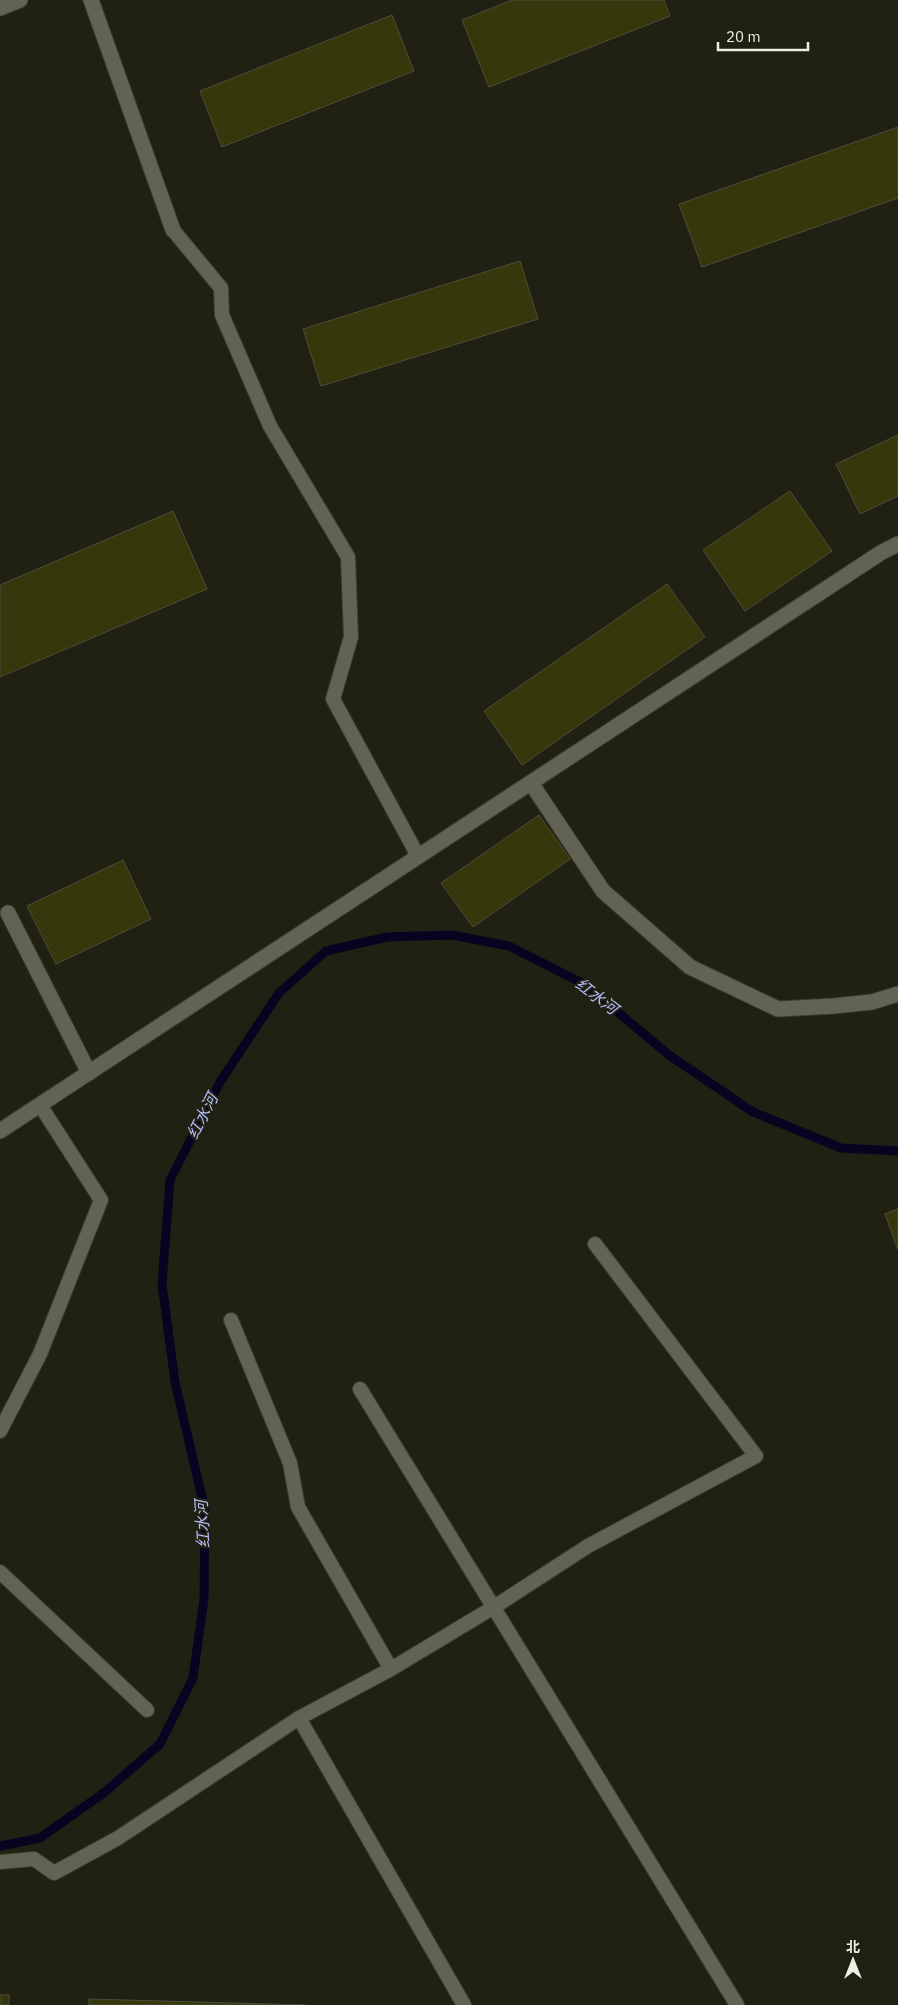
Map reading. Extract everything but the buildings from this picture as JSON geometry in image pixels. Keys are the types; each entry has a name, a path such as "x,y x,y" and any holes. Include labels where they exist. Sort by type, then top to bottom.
{"street":[{"path":"0,8 20,0"},
{"path":"91,0 173,230"},
{"path":"0,1131 882,552 898,544"},
{"path":"531,783 603,891 690,967 778,1009 872,1002 898,994"},
{"path":"8,914 89,1073"}],"lane":[{"path":"173,230 221,288 222,315 270,426 348,557 351,637 333,699 418,856"},
{"path":"0,1431 40,1354 101,1200 40,1105"},
{"path":"0,1862 34,1859 54,1873 118,1838 299,1718 391,1669 494,1607 588,1546 756,1456 595,1244"},
{"path":"231,1320 290,1463 298,1507 391,1669"},
{"path":"360,1389 737,2005"},
{"path":"0,1572 147,1710"},
{"path":"299,1718 464,2005"}],"waterway":[{"name":"红水河","path":"0,1846 40,1838 105,1792 160,1744 193,1678 204,1599 205,1510 175,1382 162,1284 170,1180 220,1082 279,993 326,951 387,937 452,935 509,946 584,984 669,1055 753,1112 841,1148 898,1151"}]}
